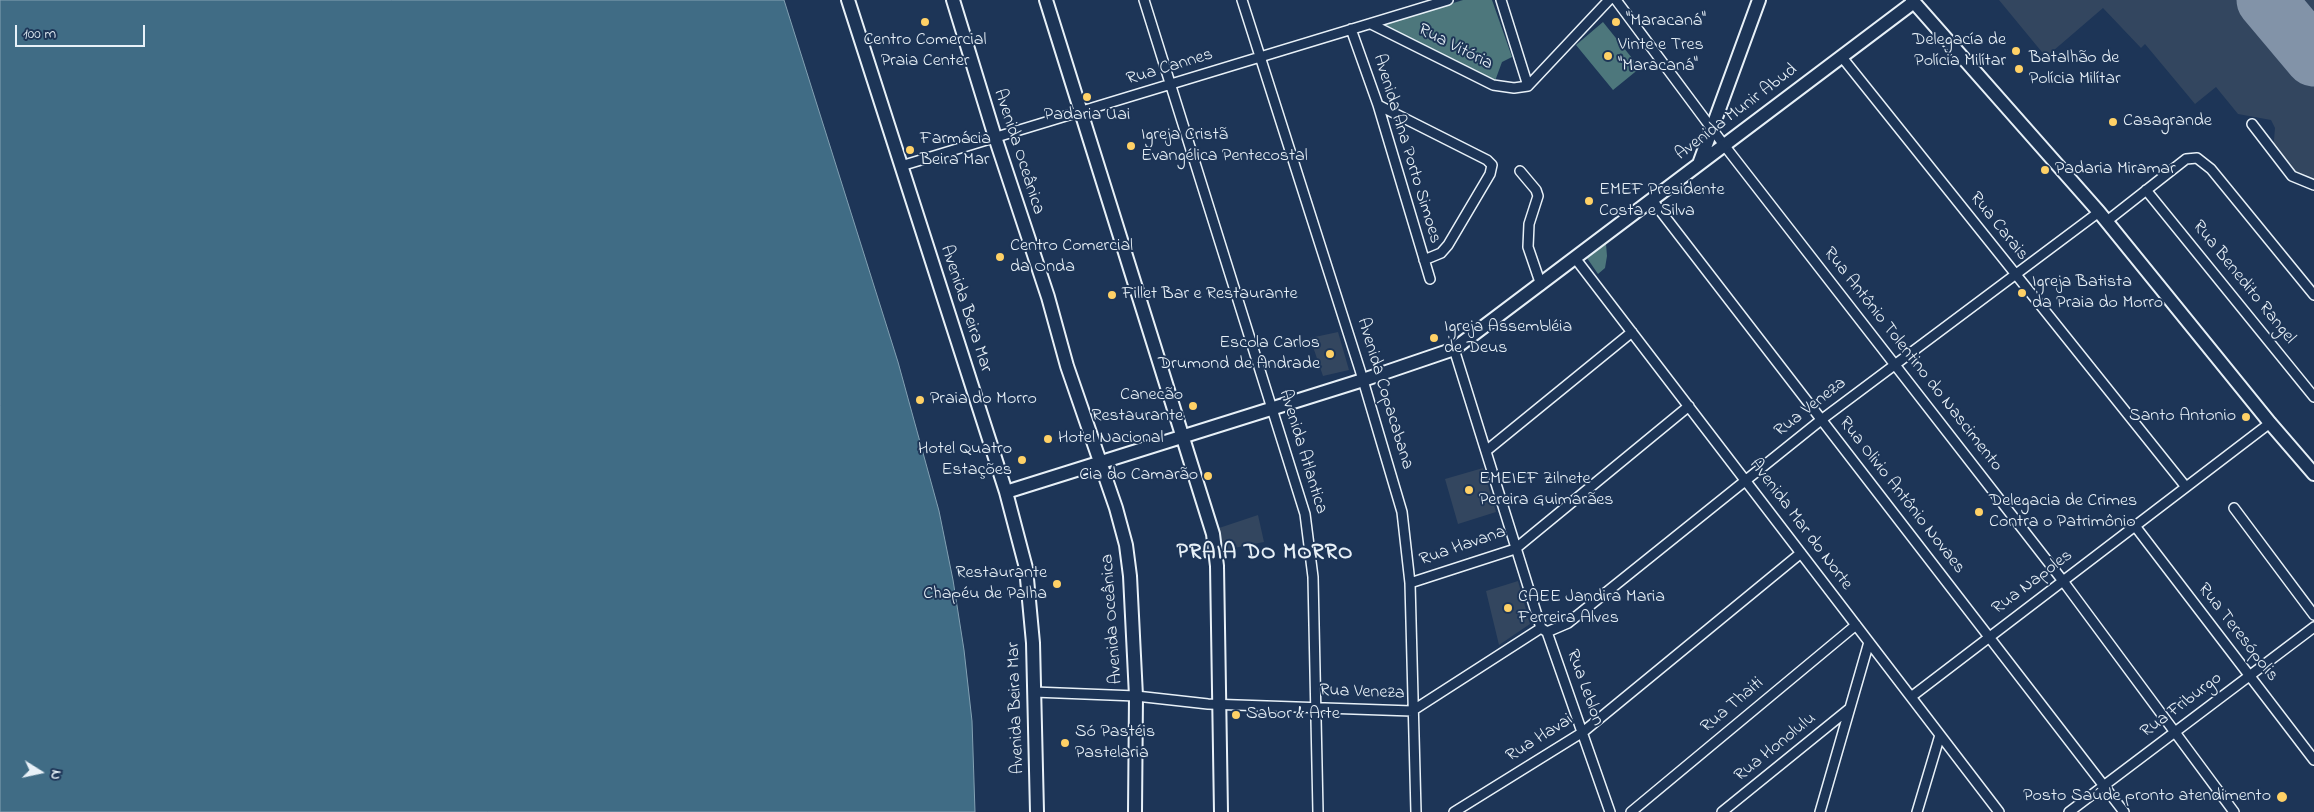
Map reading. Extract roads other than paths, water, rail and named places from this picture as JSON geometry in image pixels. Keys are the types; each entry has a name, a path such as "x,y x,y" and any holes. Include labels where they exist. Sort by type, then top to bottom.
{"street":[{"name":"Avenida Beira Mar","path":"848,0 1006,492 1024,560 1030,595 1037,812"},
{"name":"Avenida Oceânica","path":"953,0 995,138 1118,514 1129,562 1136,696 1135,812"},
{"path":"1046,0 1213,534 1218,566 1222,812"},
{"name":"Avenida Atlantica","path":"1144,0 1305,514 1311,545 1318,812"},
{"name":"Avenida Copacabana","path":"1242,0 1363,380 1402,512 1410,582 1416,812"},
{"name":"Rua Cannes","path":"901,166 1448,0"},
{"path":"1501,0 1528,86 1609,0"},
{"name":"Rua Antônio Tolentino do Nascimento","path":"1616,0 1724,145 2063,581 2234,812"},
{"path":"1699,164 1759,0"},
{"path":"1913,1 2103,216 2270,423 2314,474"},
{"name":"Avenida Munir Abud","path":"1006,492 1363,380 1454,349 1541,285 1913,1"},
{"name":"Rua Vitória","path":"1371,24 1493,85 1514,88 1528,86"},
{"name":"Avenida Ana Porto Simoes","path":"1351,29 1378,105 1430,279"},
{"name":"Rua Carais","path":"1841,56 2186,487"},
{"path":"1378,105 1487,160 1492,165 1490,174 1448,245 1441,253 1424,260"},
{"path":"2252,124 2292,176 2314,185"},
{"name":"Rua Veneza","path":"1034,692 1136,696 1219,704 1412,711 1544,630 1568,623 1821,420 1895,364 2015,274 2146,190 2186,159 2197,158 2203,161 2314,295"},
{"path":"1520,170 1536,190 1538,196 1529,224 1528,247 1541,285"},
{"name":"Rua Benedito Rangel","path":"2146,190 2314,397"},
{"name":"Rua Olivio Antônio Novaes","path":"1652,200 2124,812"},
{"name":"Avenida Mar do Norte","path":"1575,258 1999,812"},
{"path":"1486,451 1632,332"},
{"name":"Rua Leblon","path":"1454,349 1514,549 1584,732 1610,812"},
{"name":"Rua Havana","path":"1410,582 1514,549 1689,406"},
{"name":"Rua Napoles","path":"1911,697 2270,423"},
{"path":"2234,508 2314,615"},
{"name":"Rua Teresópolis","path":"2135,526 2314,760"},
{"name":"Rua Havai","path":"1454,812 1584,732 1801,553"},
{"name":"Rua Thaiti","path":"1632,812 1856,625"},
{"name":"Rua Friburgo","path":"2070,812 2314,626"},
{"path":"1820,812 1869,642"},
{"name":"Rua Honolulu","path":"1722,812 1849,709"},
{"path":"1917,812 1940,735"}],"place":[{"name":"Centro Comercial Praia Center","path":"925,22"},
{"name":"\"Maracaná\"","path":"1616,22"},
{"name":"Delegacía de Polícia Milítar","path":"2016,51"},
{"name":"Vinte e Tres \"Maracaná\"","path":"1608,56"},
{"name":"Batalhão de Polícia Milítar","path":"2019,69"},
{"name":"Padaria Uai","path":"1087,97"},
{"name":"Casagrande","path":"2113,122"},
{"name":"Igreja Cristã Evangélica Pentecostal","path":"1131,146"},
{"name":"Farmácia Beira Mar","path":"910,150"},
{"name":"Padaria Miramar","path":"2045,170"},
{"name":"EMEF Presidente Costa e Silva","path":"1589,201"},
{"name":"Centro Comercial da Onda","path":"1000,257"},
{"name":"Igreja Batista da Praia do Morro","path":"2022,293"},
{"name":"Fillet Bar e Restaurante","path":"1112,295"},
{"name":"Igreja Assembléia de Deus","path":"1434,338"},
{"name":"Escola Carlos Drumond de Andrade","path":"1330,354"},
{"name":"Praia do Morro","path":"920,400"},
{"name":"Canecão Restaurante","path":"1193,406"},
{"name":"Santo Antonio","path":"2246,417"},
{"name":"Hotel Nacional","path":"1048,439"},
{"name":"Hotel Quatro Estações","path":"1022,460"},
{"name":"Cia do Camarão","path":"1208,476"},
{"name":"EMEIEF Zilnete Pereira Guimarães","path":"1469,490"},
{"name":"Delegacia de Crimes Contra o Patrimônio","path":"1979,512"},
{"name":"Restaurante Chapéu de Palha","path":"1057,584"},
{"name":"CAEE Jandira Maria Ferreira Alves","path":"1508,608"},
{"name":"Sabor & Arte","path":"1236,715"},
{"name":"Só Pastéis Pastelaria","path":"1065,743"},
{"name":"Posto Saúde pronto atendimento","path":"2282,797"}],"district":[{"name":"PRAIA DO MORRO","path":"1265,554"}]}
